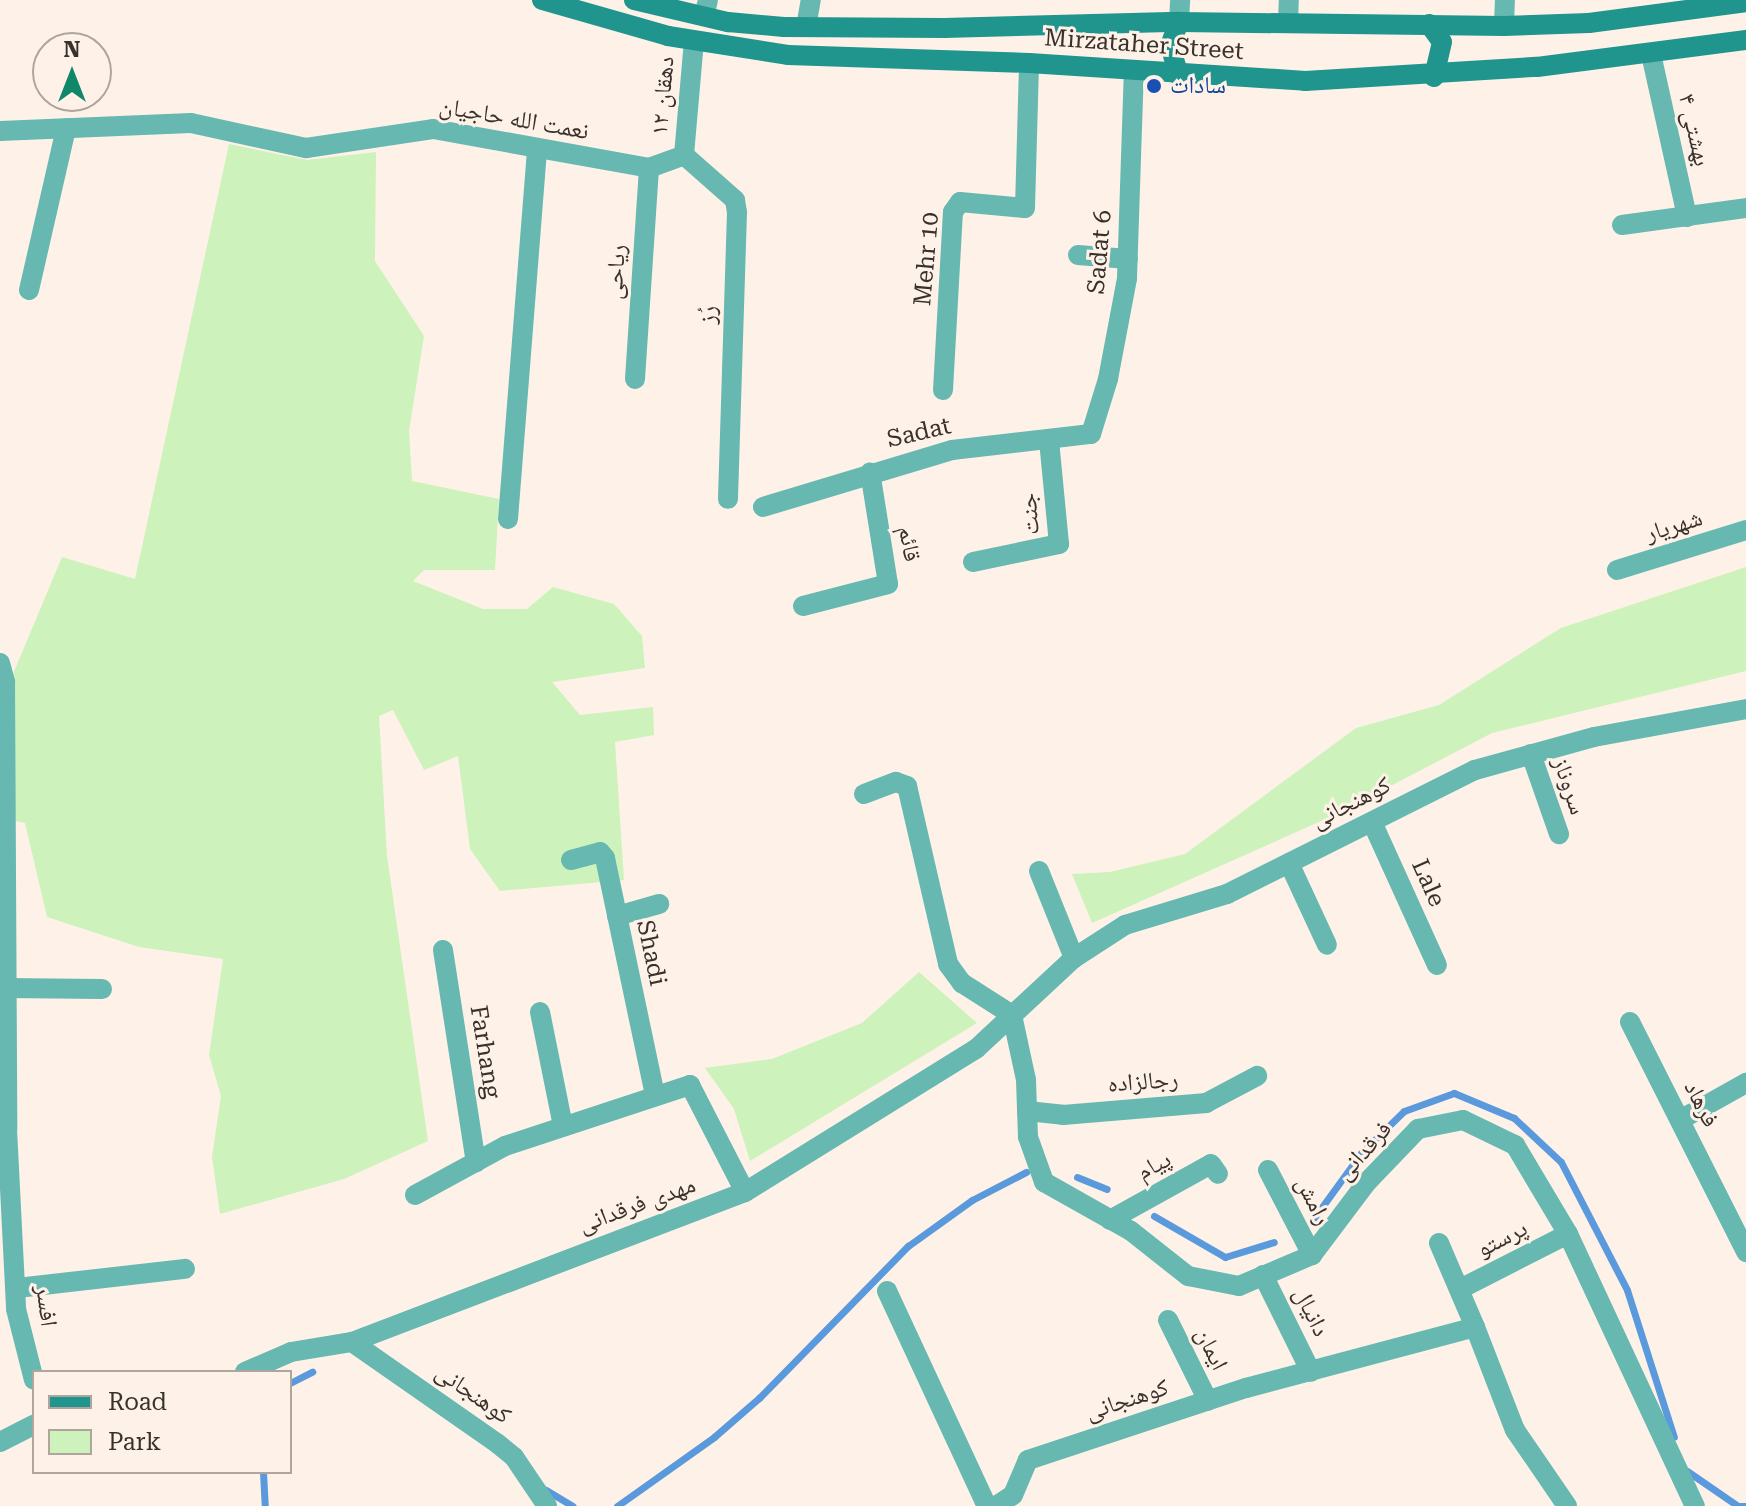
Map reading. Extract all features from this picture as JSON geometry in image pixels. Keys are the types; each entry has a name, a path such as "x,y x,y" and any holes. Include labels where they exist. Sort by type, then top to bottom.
{"main road":[{"name":"Mirzataher Street","path":"542,0 694,41 819,57 1029,63 1179,76 1305,81 1434,77 1651,54 1746,40"},
{"name":"Mirzataher Street","path":"634,0 706,8 806,27 1179,22 1504,26 1589,23 1746,2"},
{"path":"1179,22 1170,45 1179,76"},
{"path":"1429,24 1442,42 1434,77"}],"street":[{"path":"806,27 811,0"},
{"path":"1179,22 1180,0"},
{"path":"1288,23 1289,0"},
{"path":"1504,26 1505,0"},
{"name":"دهقان ۱۲","path":"684,155 694,41"},
{"name":"بهشتی ۴","path":"1651,54 1687,217"},
{"name":"Mehr 10","path":"943,390 953,212 960,202 1025,208 1029,63"},
{"name":"Sadat 6","path":"1091,434 1108,379 1128,259 1134,71"},
{"name":"نعمت الله حاجیان","path":"0,131 191,123 306,148 433,129 649,168 684,155"},
{"path":"29,290 66,128"},
{"path":"508,519 537,150"},
{"name":"رُز","path":"684,155 735,200 737,212 728,499"},
{"name":"ریاحی","path":"635,379 649,168"},
{"path":"1622,225 1746,208"},
{"path":"1078,255 1128,259"},
{"name":"Sadat","path":"763,507 870,472 952,450 1091,434"},
{"name":"جنت","path":"973,562 1059,544 1049,440"},
{"name":"قائم","path":"803,606 888,584 870,472"},
{"name":"شهریار","path":"1617,570 1746,530"},
{"name":"افسر","path":"0,663 5,682 3,988 17,1288 8,1311 32,1375"},
{"name":"کوهنجانی","path":"1012,1015 1074,958 1125,925 1227,894 1475,770 1531,754 1746,709"},
{"name":"سروناز","path":"1531,754 1559,834"},
{"path":"864,794 896,782 907,786 948,964 962,983 1012,1015 1028,1137 1044,1182 1110,1220 1188,1276 1239,1286 1312,1255"},
{"name":"Lale","path":"1372,822 1437,965"},
{"name":"Shadi","path":"571,860 603,854 655,1095"},
{"path":"1289,863 1327,945"},
{"path":"1039,871 1074,958"},
{"path":"617,916 659,904"},
{"name":"Farhang","path":"443,950 476,1162"},
{"path":"3,988 102,989"},
{"path":"540,1012 563,1126"},
{"name":"مهدی فرقدانی","path":"250,1370 291,1352 352,1342 745,1192 976,1049 1012,1015"},
{"name":"فرهاد","path":"1630,1022 1746,1252"},
{"name":"رجالزاده","path":"1027,1111 1063,1115 1206,1103 1257,1076"},
{"path":"1680,1120 1746,1083"},
{"path":"415,1195 476,1162 563,1126 683,1085 695,1087 745,1192"},
{"name":"فرقدانی","path":"1312,1255 1367,1182 1418,1129 1463,1120 1515,1145 1568,1234 1695,1506"},
{"name":"پیام","path":"1110,1220 1211,1164 1218,1174"},
{"name":"رامش","path":"1268,1170 1312,1255"},
{"name":"پرستو","path":"1460,1289 1568,1234"},
{"path":"1439,1243 1515,1430 1567,1506"},
{"path":"17,1288 185,1269"},
{"name":"دانیال","path":"1263,1275 1311,1372"},
{"path":"887,1291 987,1506"},
{"name":"ایمان","path":"1168,1320 1208,1401"},
{"name":"کوهنجانی","path":"996,1506 1013,1495 1028,1460 1208,1401 1475,1327"},
{"name":"کوهنجانی","path":"352,1342 514,1457 547,1506"},
{"path":"0,1442 32,1426"}],"green space":[{"path":"229,144 307,160 376,152 375,261 424,336 409,431 412,481 499,499 495,570 424,570 413,581 483,609 527,609 553,587 614,604 642,636 645,668 552,682 580,715 653,707 654,735 615,742 624,880 500,891 470,849 458,756 424,770 393,710 379,716 387,856 428,1141 344,1179 220,1214 212,1157 221,1096 209,1055 223,959 139,947 47,917 25,823 14,821 13,674 62,557 135,579"},
{"path":"1746,567 1746,671 1492,733 1337,814 1092,923 1072,874 1110,872 1185,854 1356,728 1439,705 1561,628"},
{"path":"919,972 977,1023 750,1161 734,1109 705,1068 772,1059 862,1023"}],"waterway":[{"path":"1314,1218 1361,1153 1404,1111 1454,1093 1514,1118 1561,1162 1627,1290 1674,1437"},
{"path":"617,1506 714,1437 759,1398 908,1246 972,1200 1026,1172"},
{"path":"1077,1177 1107,1189"},
{"path":"1154,1216 1225,1257 1274,1242"},
{"path":"292,1382 312,1372"},
{"path":"1687,1471 1738,1506 1746,1506"},
{"path":"263,1474 265,1506"},
{"path":"546,1490 573,1506"}],"place":[{"name":"سادات","path":"1154,86"}]}
